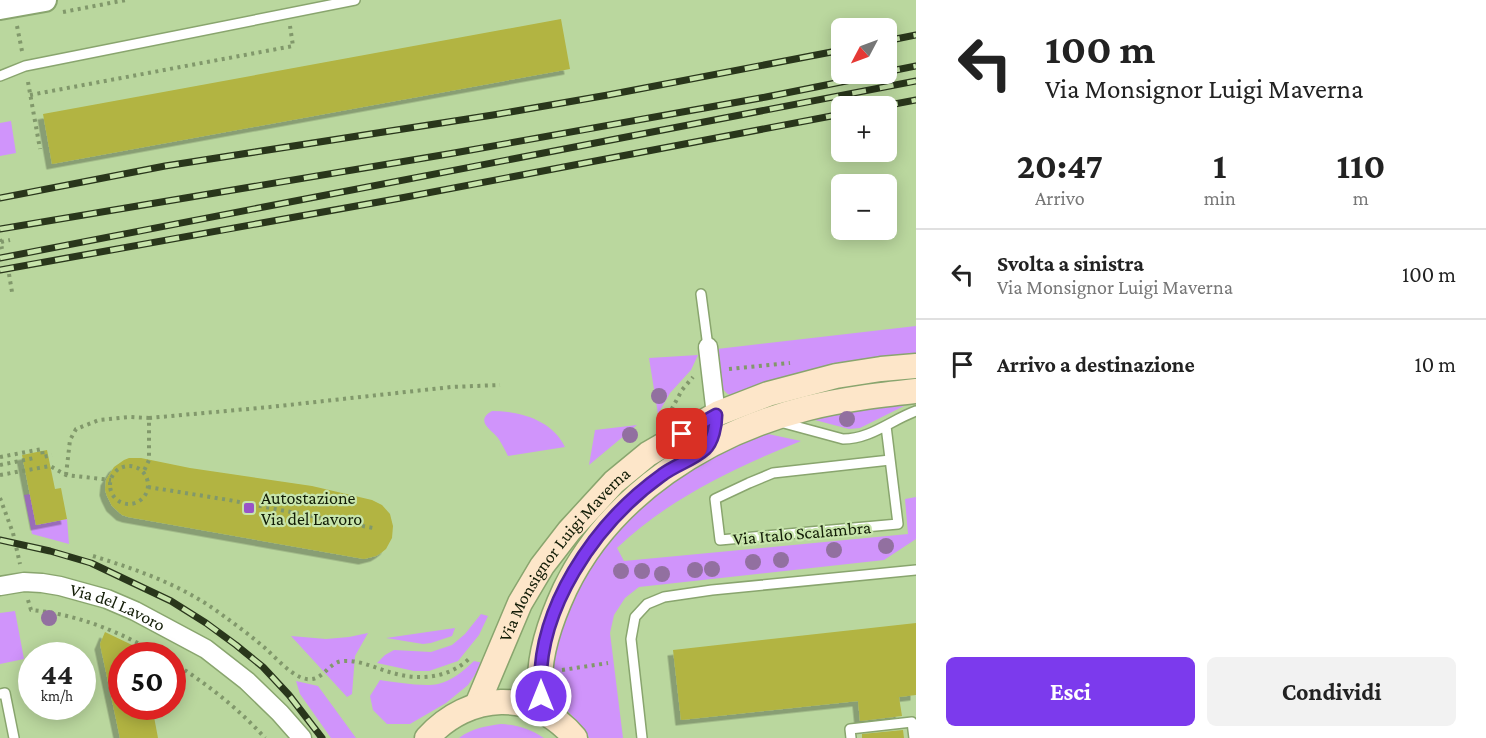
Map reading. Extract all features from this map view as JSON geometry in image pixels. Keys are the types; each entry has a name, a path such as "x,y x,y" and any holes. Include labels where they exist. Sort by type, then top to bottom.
{"main road":[{"name":"Via Monsignor Luigi Maverna","path":"477,705 531,582 555,548 614,482 648,454 716,415 768,394 856,373 916,366"},
{"name":"Via Monsignor Luigi Maverna","path":"543,712 540,680 543,656 548,632 561,597 579,563 603,531 632,500 662,474 730,436 770,420 841,400 916,391"},
{"path":"706,448 715,427 716,415"},
{"path":"427,738 438,726 461,711 477,705 507,702 518,703 543,712 567,729 575,738"}],"street":[{"path":"8,14 41,0"},
{"path":"708,347 716,415"},
{"name":"Via del Lavoro","path":"0,586 24,582 60,586 107,599 135,611 206,649 247,681 302,738"}],"lane":[{"path":"0,76 25,66 355,0"},
{"path":"701,294 708,347"},
{"path":"770,420 843,439 854,439 916,411"},
{"name":"Via Italo Scalambra","path":"886,426 898,524 720,540 716,499 749,483 773,473 890,460"},
{"path":"642,738 631,639 635,617 647,604 663,597 712,590 916,570"},
{"path":"3,694 14,738"},
{"path":"851,738 850,729 912,722 914,738"}],"path":[{"path":"30,95 293,46 288,13"},
{"path":"8,14 25,66 40,149"},
{"path":"2,249 0,240 10,240"},
{"path":"9,274 12,292"},
{"path":"11,284 18,282"},
{"path":"66,475 70,440 76,429 99,420 149,418 451,387 500,385"},
{"path":"143,473 148,460 149,418"},
{"path":"0,457 42,449 43,457 52,455"},
{"path":"0,465 34,458"},
{"path":"0,475 50,466 66,475 111,480"},
{"path":"134,467 143,473 148,487 143,498 132,504 126,504 115,498 111,480 123,468 134,467"},
{"path":"148,487 374,528"},
{"path":"93,555 148,574 197,598 237,626 300,677 307,679 320,677 336,662 369,665"},
{"path":"186,672 218,694 265,738"}],"shaded area":[{"path":"11,121 16,153 0,156 0,123"},
{"path":"916,326 916,360 740,396 725,392 720,381 717,349"},
{"path":"698,355 691,370 670,393 658,414 649,358"},
{"path":"912,402 860,428 849,429 811,419 833,414"},
{"path":"492,411 524,415 534,419 552,430 565,447 508,456 498,438 484,422 484,418"},
{"path":"637,425 589,465 595,430"},
{"path":"768,434 801,441 728,473 680,499 637,530 617,548 624,561 908,534 905,499 916,497 916,539 884,560 639,587 625,598 614,615 610,633 623,738 589,738 584,728 558,701 552,665 558,624 593,558 626,520 680,474 746,440"},
{"path":"30,494 36,525 67,519 69,544 32,534 24,495"},
{"path":"15,611 21,642 18,642 18,660 0,664 0,613"},
{"path":"481,614 488,616 479,635 458,661 429,671 414,671 377,663 394,650 431,652 452,645 465,634"},
{"path":"455,628 452,636 431,643 423,644 386,638"},
{"path":"368,633 355,656 352,694 347,697 291,636 326,639"},
{"path":"474,661 483,663 468,685 446,703 410,724 387,724 373,710 370,696 380,680 417,685 443,683"},
{"path":"296,681 318,686 356,738 331,738 300,694"},
{"path":"501,724 524,728 544,738 459,738 474,730"}],"building":[{"path":"561,19 570,69 52,164 43,114"},
{"path":"47,450 55,489 61,488 67,519 36,525 22,455"},
{"name":"Autostazione Via del Lavoro","path":"129,458 141,458 190,468 312,486 372,500 382,505 390,514 393,526 392,538 381,553 364,559 128,517 112,506 105,490 106,480 114,467"},
{"path":"916,623 916,695 899,697 902,716 860,721 858,701 681,720 673,650"},
{"path":"105,632 126,642 108,642 108,682 100,644"},
{"path":"116,720 155,720 158,738 120,738"},
{"path":"903,730 904,738 862,738 862,734"}],"railway":[{"path":"897,39 916,35"},
{"path":"0,198 165,166 608,95 831,52"},
{"path":"897,70 916,66"},
{"path":"0,258 916,81"},
{"path":"0,229 454,153 831,84"},
{"path":"897,104 916,100"},
{"path":"0,270 401,198 831,116"},
{"path":"0,540 91,563 171,601 206,623 263,667 289,695 322,738"}],"place":[{"name":"Autostazione Via del Lavoro","path":"249,508"}],"route":[{"path":"541,696 540,674 548,632 561,597 579,563 603,531 632,500 662,474 706,448 715,427 716,415 682,434"}]}
